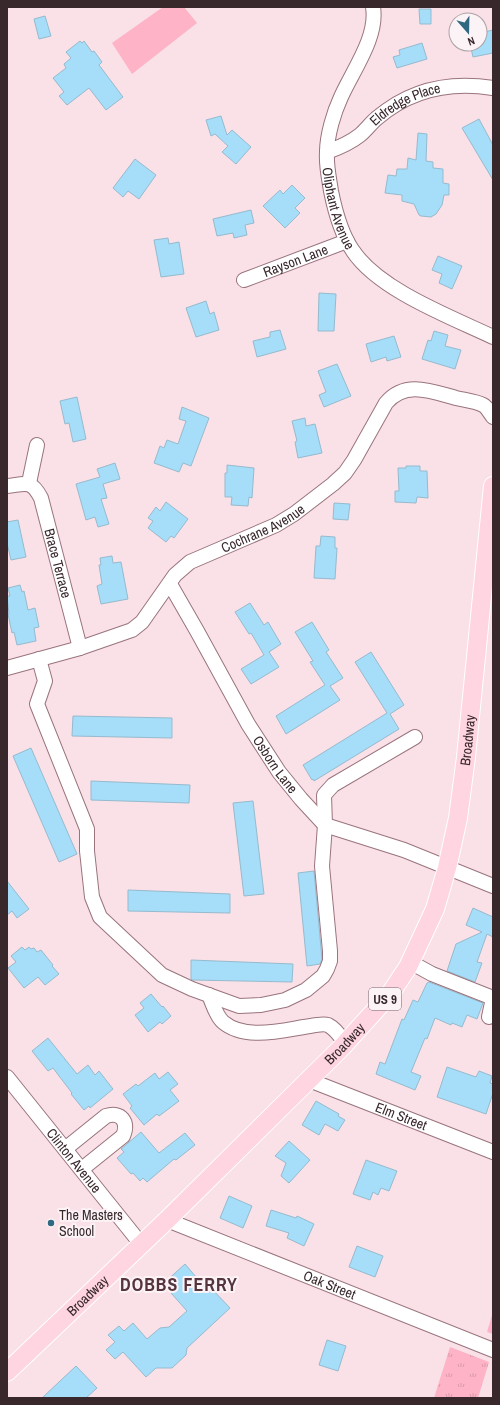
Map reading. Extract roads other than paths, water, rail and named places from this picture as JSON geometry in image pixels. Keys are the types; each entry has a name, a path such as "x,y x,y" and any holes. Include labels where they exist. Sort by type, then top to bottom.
{"main road":[{"name":"Broadway","path":"7,1372 166,1220 346,1043 390,994 410,962 435,909 447,868 458,818 466,757 493,486"}],"street":[{"name":"Oliphant Avenue","path":"373,7 374,20 369,40 338,103 332,123 327,152 328,175 340,225 353,252 383,281 414,299 493,337"},
{"name":"Eldredge Place","path":"327,152 359,136 378,117 389,109 422,91 455,86 493,88"},
{"name":"Rayson Lane","path":"244,280 347,241"},
{"name":"Cochrane Avenue","path":"7,668 80,648 132,630 142,622 181,569 190,562 276,525 294,514 333,484 345,473 354,460 392,395 412,389 430,391 484,405 493,417"},
{"path":"7,486 29,484 37,445"},
{"name":"Brace Terrace","path":"29,484 36,488 42,498 80,648"},
{"name":"Osborn Lane","path":"170,584 248,724 279,772 325,825 404,850 493,886"},
{"path":"39,659 45,681 37,704 87,829 87,851 92,897 100,917 162,975 192,989 239,1006 261,1005 285,1000 306,990 323,976 330,961 322,866 325,825 324,795 333,785 415,738"},
{"path":"410,962 432,974 493,998 489,1017"},
{"path":"209,995 217,1014 224,1022 243,1032 267,1033 318,1025 328,1025 338,1033 346,1043"},
{"name":"Clinton Avenue","path":"7,1077 141,1244"},
{"name":"Elm Street","path":"309,1080 493,1152"},
{"path":"65,1149 106,1116 111,1114 121,1118 125,1123 125,1130 122,1136 82,1169"},
{"name":"Oak Street","path":"166,1220 493,1350"}],"place":[{"name":"The Masters School","path":"51,1223"}],"district":[{"name":"DOBBS FERRY","path":"179,1285"}]}
